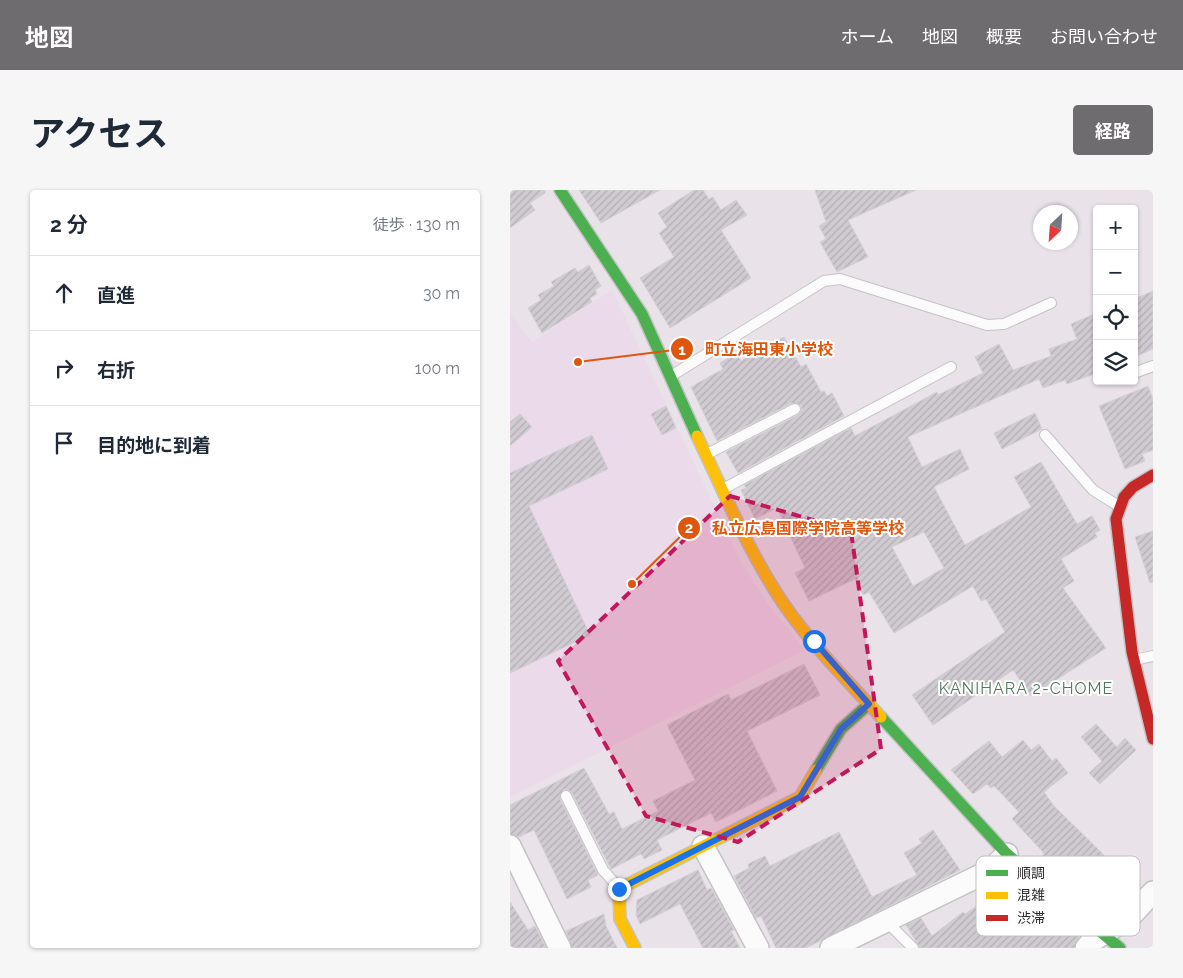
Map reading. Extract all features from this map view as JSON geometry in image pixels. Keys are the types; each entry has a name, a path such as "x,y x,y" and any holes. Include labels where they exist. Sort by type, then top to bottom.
{"street":[{"path":"560,190 642,314 669,377 722,489 754,555 775,591 814,641 869,704 1009,856"},
{"path":"1153,475 1132,487 1117,505 1116,519 1133,660 1153,739"},
{"path":"635,948 620,919 619,889 800,797 841,729 869,704"},
{"path":"510,846 560,948"},
{"path":"703,846 758,948"},
{"path":"831,948 976,878"},
{"path":"1140,906 1153,892"},
{"path":"1086,948 1092,941 1101,936"},
{"path":"1106,936 1120,948"}],"lane":[{"path":"669,377 824,281 840,279 987,325 1004,324 1051,304"},
{"path":"1138,372 1153,366"},
{"path":"722,489 951,367"},
{"path":"706,455 795,409"},
{"path":"1045,435 1093,490 1117,505"},
{"path":"1133,660 1153,656"},
{"path":"566,796 603,870 619,889"},
{"path":"886,921 914,948"}],"highlighted area":[{"path":"730,496 851,531 881,749 738,842 646,816 558,661"}],"shaded area":[{"path":"612,290 742,564 768,604 805,650 510,797 510,312 532,342"}],"building":[{"path":"510,190 545,190 545,193 530,203 535,210 510,228"},
{"path":"579,190 660,190 601,223"},
{"path":"694,190 703,190 709,199 713,197 721,210 736,200 747,215 721,230 751,278 670,328 640,278 674,257 659,233 667,227 658,213"},
{"path":"815,190 916,190 848,220 868,257 837,272 820,242 826,239 819,226 826,222"},
{"path":"589,265 601,286 595,290 597,294 590,298 592,302 542,333 528,308 541,300 538,295 554,286 551,282 575,268 578,272"},
{"path":"1153,291 1153,349 1138,355 1138,340 1138,297"},
{"path":"1093,315 1093,374 1067,384 1065,380 1043,388 1039,379 908,437 922,467 960,449 969,469 934,487 965,545 1031,507 1014,477 1041,462 1077,524 1092,516 1100,530 1095,533 1097,537 1061,559 1074,581 1063,588 1106,648 1031,696 1013,670 933,725 912,695 1005,632 986,599 981,601 973,586 894,633 869,592 863,595 855,579 809,601 795,573 805,568 777,508 755,519 741,490 746,488 744,485 851,428 855,436 937,392 938,395 983,373 975,357 999,344 1013,370 1051,356 1049,349 1077,339 1071,324","holes":["924,532 944,568 913,586 892,547"]},
{"path":"784,337 801,367 806,364 821,392 824,391 827,396 832,393 844,416 738,473 726,452 798,415 802,410 801,405 792,403 717,441 691,387 723,369 720,363 736,353 741,361"},
{"path":"1148,386 1153,399 1153,450 1142,454 1145,461 1125,469 1099,406"},
{"path":"666,406 676,428 662,435 651,414"},
{"path":"1035,413 1042,429 1002,449 994,433"},
{"path":"520,414 532,427 510,446 510,422"},
{"path":"592,435 608,469 529,506 590,635 510,673 510,473"},
{"path":"1153,531 1153,582 1150,583 1135,537"},
{"path":"804,664 820,695 747,731 777,791 716,822 711,813 657,840 662,850 644,859 641,854 611,869 572,793 567,789 563,790 560,799 598,875 588,880 591,887 567,899 534,830 519,837 510,834 510,805 584,768 609,814 614,812 622,829 658,811 653,801 695,780 667,725 728,694 731,700"},
{"path":"1096,724 1117,747 1125,738 1136,750 1100,784 1089,773 1102,761 1081,737"},
{"path":"1023,740 1031,750 1039,744 1052,761 1056,758 1068,773 1044,792 1053,805 1105,856 1042,856 1044,855 1042,851 1012,819 1019,812 994,786 991,788 987,784 973,794 951,770 989,741 1002,757"},
{"path":"933,830 960,870 806,948 776,948 761,916 756,918 734,876 749,868 748,864 765,856 770,866 839,832 872,897 917,875 904,853 922,843 919,839"},
{"path":"698,870 707,890 711,888 734,930 731,931 740,948 703,948 680,904 640,924 636,915 637,900"},
{"path":"510,902 528,930 535,926 546,948 510,948"},
{"path":"976,906 976,936 1079,937 1074,948 920,948 906,925 921,918 932,936 963,912 965,914"},
{"path":"604,914 606,926 617,948 572,948 566,931"}],"traffic: fast":[{"path":"560,190 642,314 697,436"},
{"path":"816,770 841,729 869,704"},
{"path":"881,717 1009,856"},
{"path":"1106,936 1120,948"}],"traffic: slow":[{"path":"697,436 753,552 774,589 797,622 824,655 881,717"},
{"path":"635,948 620,919 619,889 800,797 816,770"}],"traffic: jam":[{"path":"1153,475 1133,487 1124,497 1116,519 1132,652 1153,739"}],"place":[{"name":"町立海田東小学校","path":"578,362"},
{"name":"私立広島国際学院高等学校","path":"632,584"}],"district":[{"name":"KANIHARA 2-CHOME","path":"1026,688"}],"route":[{"path":"619,889 800,797 841,729 869,704 814,641"}]}
